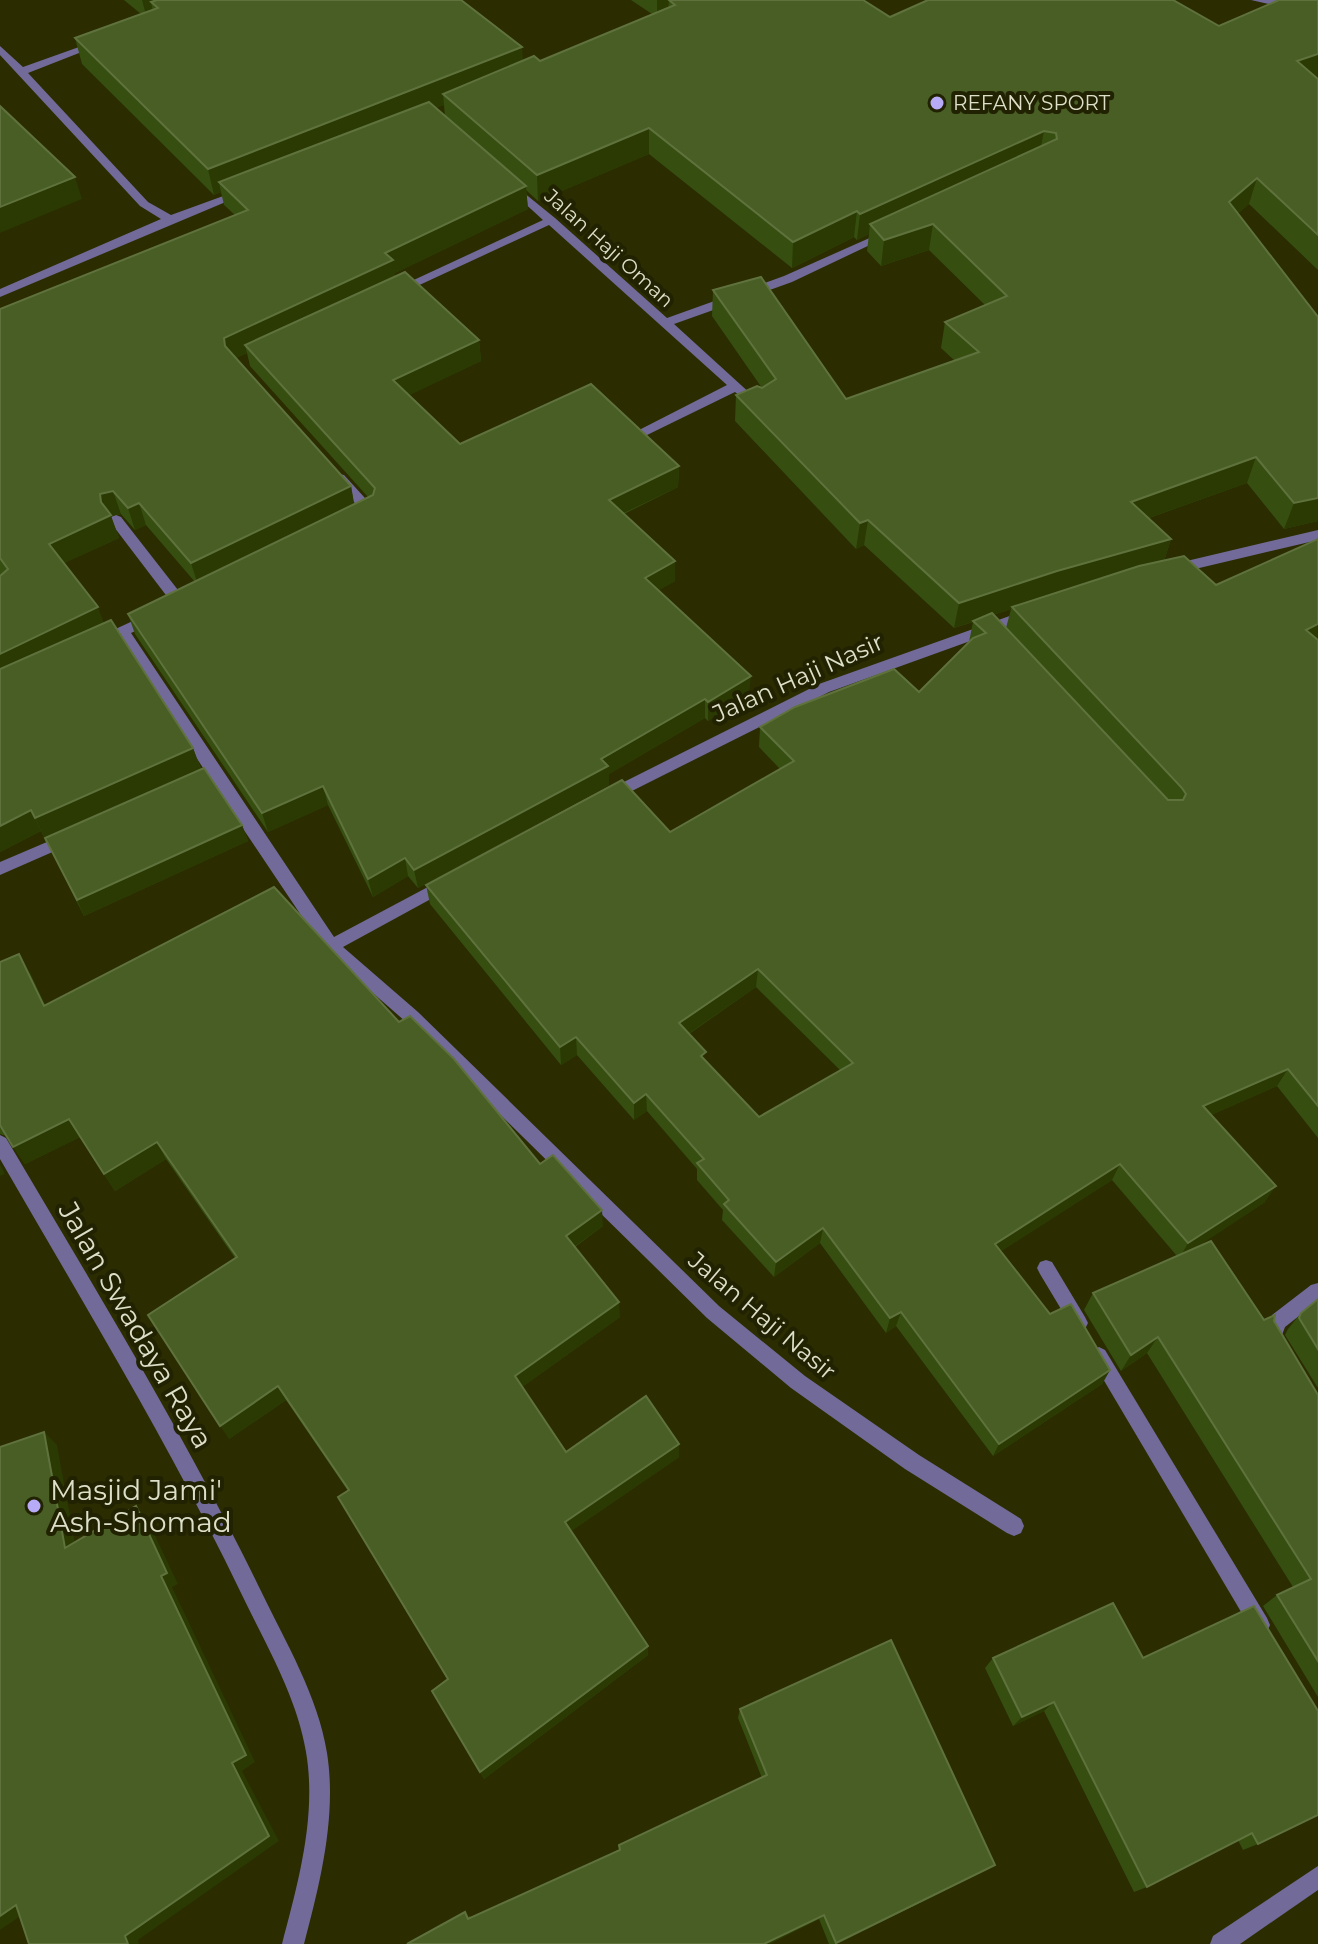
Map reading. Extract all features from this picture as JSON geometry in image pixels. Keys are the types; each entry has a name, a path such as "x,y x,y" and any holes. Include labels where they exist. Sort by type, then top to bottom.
{"street":[{"path":"1256,0 1287,5 1303,0"},
{"path":"23,71 110,39"},
{"path":"0,49 144,204 170,219"},
{"name":"Jalan Haji Oman","path":"504,179 759,407"},
{"path":"0,293 170,219 257,187"},
{"path":"380,299 551,220"},
{"path":"666,323 788,279 906,226"},
{"path":"645,432 736,386"},
{"path":"329,466 369,511 342,524"},
{"path":"82,651 186,600 116,520"},
{"path":"1155,575 1318,535"},
{"name":"Jalan Haji Nasir","path":"592,806 688,754 824,688 997,632 1046,608"},
{"name":"Jalan Haji Nasir","path":"123,632 331,946 412,1017 713,1312 811,1391 912,1462 1014,1526"},
{"path":"171,793 214,773"},
{"path":"0,869 86,831"},
{"path":"331,946 455,879"},
{"name":"Jalan Swadaya Raya","path":"0,1143 234,1554 302,1702 319,1771 314,1840 293,1944"},
{"path":"1046,1268 1270,1642"},
{"path":"1287,1361 1272,1336 1278,1321 1317,1291"},
{"path":"1221,1944 1318,1877"}],"building":[{"path":"461,0 522,47 208,169 75,38 158,8 151,2"},
{"path":"669,0 863,0 890,17 928,0 1173,0 1219,26 1279,0 1318,0 1318,54 1297,61 1318,79 1318,235 1257,178 1229,202 1318,317 1318,498 1294,503 1256,457 1131,502 1171,539 959,603 868,520 860,523 736,395 757,386 762,388 776,379 713,290 761,277 846,399 979,352 945,322 1007,296 933,224 884,240 870,224 1057,139 1056,133 1044,131 860,214 857,211 793,242 649,128 537,175 443,94 534,56 540,61 675,5"},
{"path":"429,102 526,186 385,253 393,260 224,338 225,346 351,486 191,563 139,503 128,508 113,491 100,494 101,502 111,515 49,544 98,607 0,654 0,576 8,569 0,558 0,309 248,210 219,182"},
{"path":"0,106 75,177 0,207"},
{"path":"405,272 479,340 393,380 460,444 591,384 679,466 609,500 675,561 645,578 751,676 601,759 608,766 414,870 405,858 368,879 323,786 262,813 128,614 373,495 375,488 245,345"},
{"path":"1318,539 1318,624 1306,630 1318,640 1318,1106 1288,1069 1203,1106 1276,1186 1188,1243 1120,1164 995,1244 1050,1314 1071,1304 1110,1370 999,1444 901,1312 890,1318 823,1228 776,1262 724,1204 729,1200 697,1163 704,1159 646,1094 634,1103 576,1037 560,1047 426,885 622,780 670,832 794,761 760,727 795,707 894,669 919,692 973,638 986,633 973,621 992,613 1168,800 1183,800 1186,794 1182,788 1012,607 1139,566 1184,556 1216,585","holes":["758,969 853,1063 759,1117 701,1056 706,1052 679,1023"]},
{"path":"111,620 193,748 35,818 31,810 0,826 0,669"},
{"path":"204,768 242,825 77,900 45,838"},
{"path":"274,887 399,1022 410,1016 454,1059 540,1164 553,1155 602,1210 566,1236 619,1302 515,1376 566,1452 646,1396 679,1444 565,1522 648,1646 480,1772 432,1691 448,1679 338,1497 349,1490 278,1386 220,1426 148,1315 237,1257 157,1142 104,1174 69,1119 13,1147 0,1125 0,962 19,954 44,1006"},
{"path":"1211,1241 1264,1320 1275,1315 1274,1321 1318,1395 1318,1661 1277,1595 1311,1579 1158,1337 1131,1355 1093,1293"},
{"path":"1318,1299 1318,1349 1299,1318"},
{"path":"44,1432 65,1548 136,1506 167,1573 161,1576 246,1755 232,1763 269,1836 125,1936 128,1944 29,1944 16,1905 0,1916 0,1447"},
{"path":"1113,1603 1143,1658 1254,1606 1318,1711 1318,1815 1258,1844 1252,1833 1147,1887 1054,1702 1022,1717 993,1658"},
{"path":"891,1640 995,1865 836,1943 824,1915 764,1944 407,1944 465,1912 468,1919 620,1850 619,1845 767,1775 740,1709"}],"place":[{"name":"REFANY SPORT","path":"937,103"},
{"name":"Masjid Jami' Ash-Shomad","path":"34,1506"}]}
